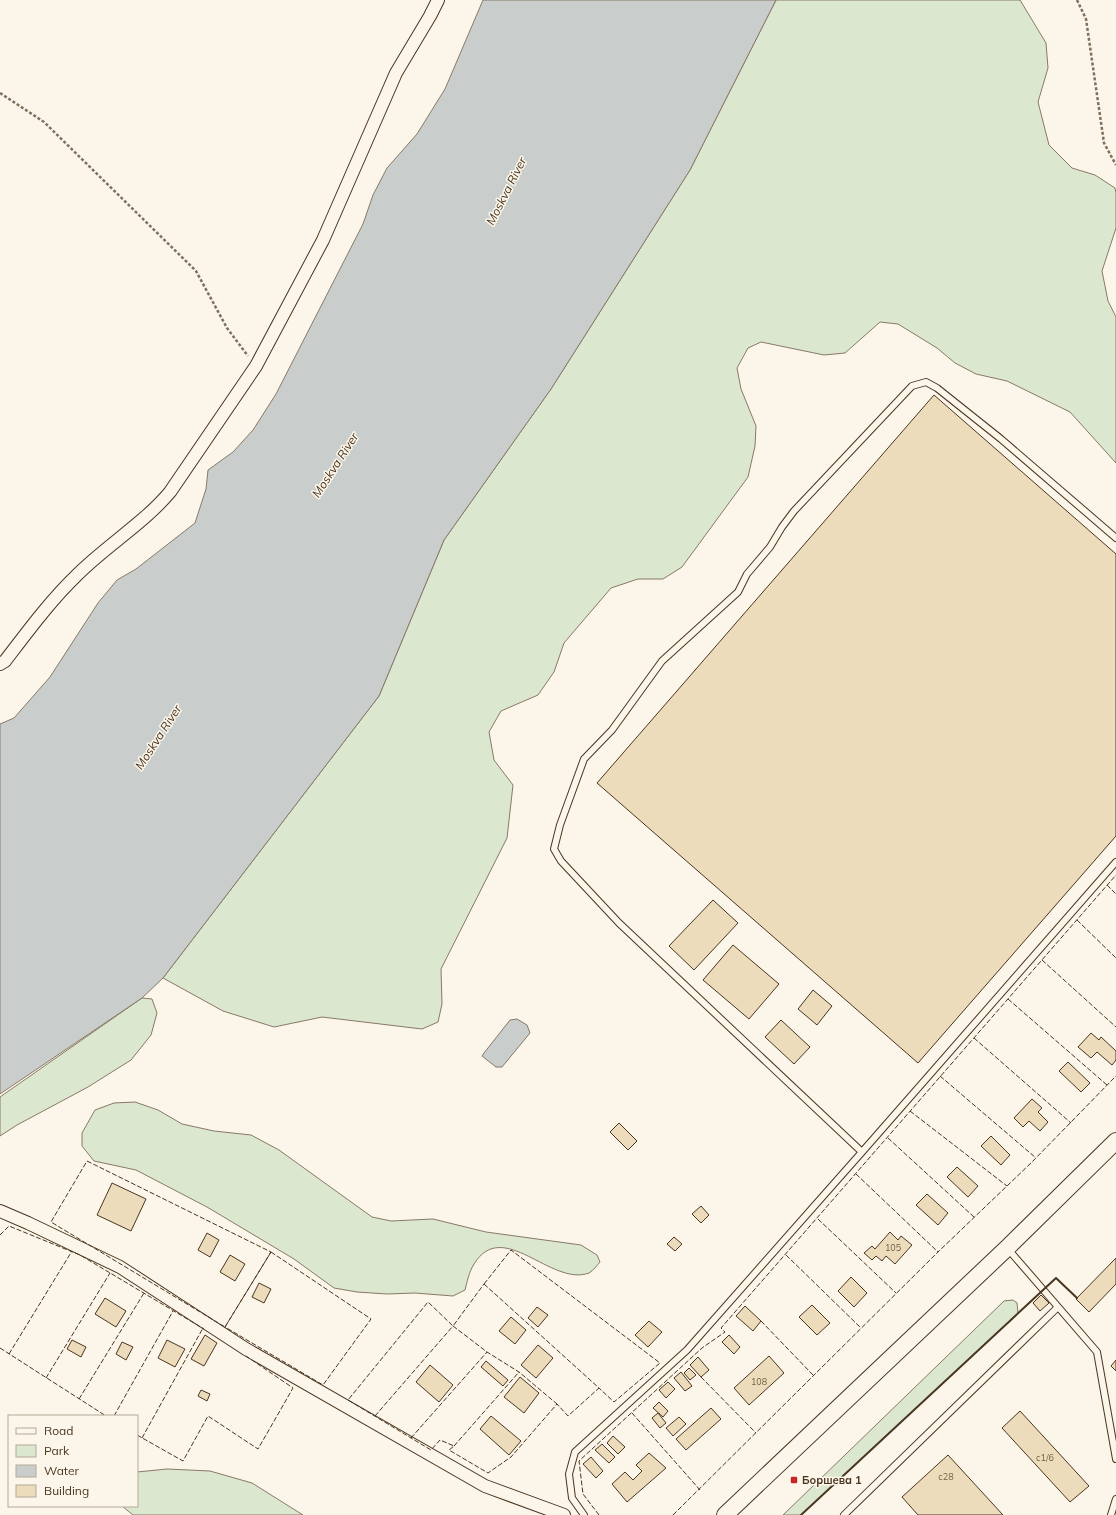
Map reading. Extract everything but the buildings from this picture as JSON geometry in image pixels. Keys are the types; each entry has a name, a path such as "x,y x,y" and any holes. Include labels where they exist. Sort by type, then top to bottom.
{"main road":[{"path":"725,1515 1007,1248 1116,1141"}],"street":[{"path":"0,664 5,661 42,612 77,574 156,508 170,492 256,366 323,240 396,73 438,0"},
{"path":"0,1212 28,1223 120,1267 246,1349 485,1486 564,1515"}],"lane":[{"path":"862,1152 619,923 561,861 554,849 560,824 584,759 612,730 662,661 738,592 747,574 770,547 782,527 794,512 912,386 926,382 937,388 1001,439 1116,538"},
{"path":"584,1515 572,1498 570,1474 575,1452 687,1350 1116,862"},
{"path":"1007,1248 1097,1352 1116,1459"},
{"path":"844,1515 1058,1307"},
{"path":"1112,1515 1116,1499"}],"path":[{"path":"1077,0 1086,19 1104,143 1116,165"},
{"path":"0,93 44,122 196,271 227,328 256,366"}],"green space":[{"path":"776,0 1020,0 1046,43 1048,68 1038,102 1049,145 1072,168 1095,175 1115,188 1116,228 1102,271 1108,301 1116,317 1116,463 1070,412 1007,381 976,374 955,363 937,348 898,324 880,322 845,353 824,355 761,342 748,348 737,368 741,389 756,426 755,446 748,477 682,567 663,579 638,579 611,588 564,643 554,672 538,695 501,711 489,732 494,760 513,785 507,838 441,969 442,1004 438,1022 422,1029 322,1017 274,1027 223,1011 163,978 379,696 444,540 551,389 690,170"},
{"path":"142,998 152,999 157,1013 151,1035 131,1060 88,1087 17,1125 0,1136 0,1097"},
{"path":"135,1102 158,1110 182,1124 214,1131 251,1135 279,1150 372,1217 391,1221 433,1219 486,1232 581,1245 597,1255 600,1262 589,1273 574,1275 559,1271 513,1250 499,1248 486,1251 472,1267 465,1290 453,1296 415,1293 387,1294 357,1292 334,1288 294,1259 207,1207 136,1170 94,1161 82,1146 82,1133 95,1110 114,1103"},
{"path":"1013,1300 1017,1303 1018,1313 801,1515 783,1515 1004,1301"},
{"path":"167,1469 210,1471 252,1483 303,1515 133,1515 123,1507 138,1507 138,1472"}],"water":[{"name":"Moskva River","path":"483,0 776,0 690,170 551,389 444,540 379,696 163,978 142,998 0,1094 0,724 14,718 50,677 98,603 117,580 136,569 195,523 206,489 208,470 233,452 253,430 276,394 363,224 373,195 387,168 417,134 445,89"},
{"path":"517,1019 527,1025 530,1033 502,1067 496,1067 482,1056 510,1020"}],"fence":[{"path":"599,1515 583,1494 579,1461 702,1348 725,1332 721,1328 1116,875"},
{"path":"1107,885 1116,894"},
{"path":"1077,920 1116,958"},
{"path":"1042,960 1116,1027"},
{"path":"1008,999 1107,1085"},
{"path":"974,1038 1071,1123"},
{"path":"940,1076 1036,1158"},
{"path":"673,1515 938,1252 1031,1163 1116,1076"},
{"path":"910,1111 1007,1186"},
{"path":"888,1138 974,1217"},
{"path":"87,1161 271,1252 225,1327 51,1222 87,1161"},
{"path":"856,1174 938,1252"},
{"path":"818,1219 896,1293"},
{"path":"0,1235 9,1226 80,1255 204,1329"},
{"path":"484,1284 511,1250 660,1363 614,1402 599,1388"},
{"path":"9,1354 72,1251"},
{"path":"271,1252 371,1319 323,1385 225,1327 271,1252"},
{"path":"786,1255 861,1328"},
{"path":"46,1378 110,1273"},
{"path":"484,1284 599,1388 568,1416 557,1404 511,1457 488,1473 449,1450 454,1446 440,1440 431,1450 348,1400 428,1302 453,1326 484,1284"},
{"path":"79,1399 144,1293"},
{"path":"115,1415 173,1311"},
{"path":"761,1321 813,1375"},
{"path":"375,1416 453,1326 487,1352 519,1372 557,1404"},
{"path":"142,1438 203,1328"},
{"path":"0,1348 104,1415"},
{"path":"411,1438 487,1352"},
{"path":"138,1436 183,1461 208,1416 258,1449 293,1388 246,1356"},
{"path":"454,1446 519,1372"},
{"path":"701,1377 756,1433"},
{"path":"632,1413 700,1490"}],"wall":[{"path":"801,1515 1056,1278 1077,1298"}],"place":[{"name":"Боршева 1","path":"794,1480"}]}
